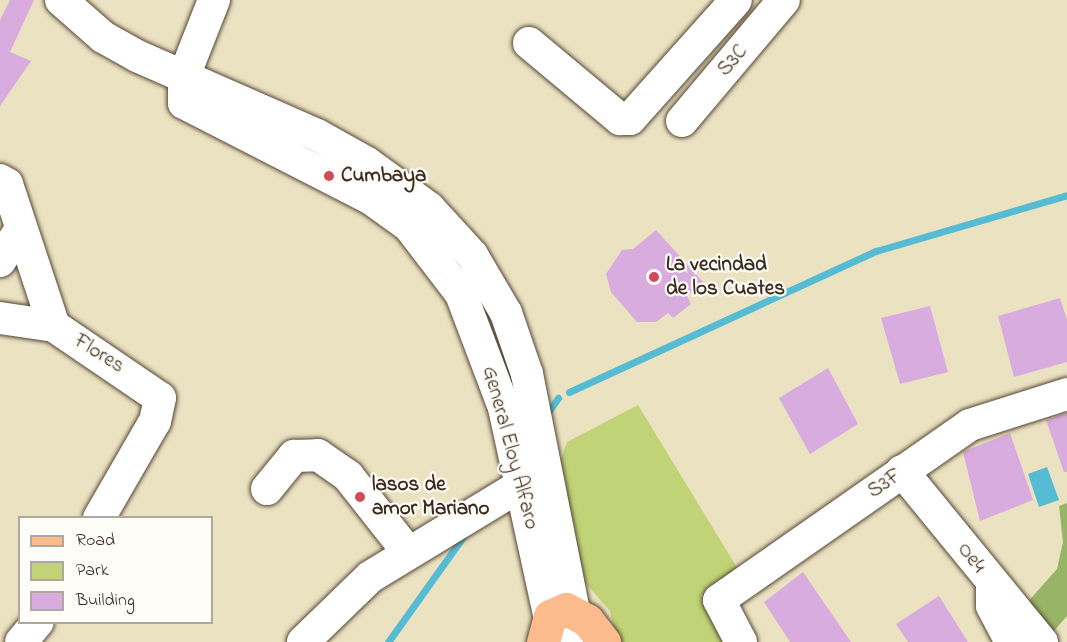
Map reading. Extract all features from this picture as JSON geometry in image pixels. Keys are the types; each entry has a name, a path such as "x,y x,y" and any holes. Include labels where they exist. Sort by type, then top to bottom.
{"main road":[{"path":"561,631 604,642"}],"street":[{"path":"184,76 214,0"},
{"path":"529,43 620,119 630,119 736,0"},
{"name":"S3C","path":"682,121 784,0"},
{"path":"68,8 137,56 317,135 376,169 429,208 472,255 506,313 527,374 561,631"},
{"name":"General Eloy Alfaro","path":"184,76 184,104 198,115 370,198 408,226 438,257 484,351 523,484 561,631"},
{"name":"Flores","path":"0,180 7,184 18,232 54,326 160,398 155,421 100,516"},
{"path":"0,261 18,232"},
{"path":"0,318 54,326"},
{"name":"S3F","path":"741,642 717,603 970,425 1067,394"},
{"path":"267,489 294,456 318,455 348,476 407,551"},
{"name":"Oe4","path":"902,471 992,585 1010,599 1042,642"},
{"path":"303,642 370,577 407,551 523,484"},
{"path":"992,585 992,606 1011,642"},
{"path":"21,642 36,624"}],"green space":[{"path":"638,405 744,579 701,595 729,642 617,642 610,611 581,578 556,474 567,442"},
{"path":"1067,503 1067,616 1053,632 1026,604 1057,569 1063,542 1059,506"}],"water":[{"path":"1047,467 1059,500 1039,507 1028,474"}],"building":[{"path":"10,0 34,0 10,52 31,61 0,106 0,20"},
{"path":"656,230 704,283 687,296 691,304 673,318 668,313 656,322 637,322 611,292 606,274 622,250 633,249"},
{"path":"1060,298 1067,320 1067,362 1014,377 998,316"},
{"path":"930,306 948,372 900,384 881,318"},
{"path":"828,368 858,424 810,454 779,398"},
{"path":"1067,413 1067,472 1064,472 1046,420"},
{"path":"1010,433 1033,500 980,521 963,452"},
{"path":"803,572 851,642 790,642 764,602"},
{"path":"939,596 968,642 908,642 896,624"}],"waterway":[{"path":"569,392 876,251 1067,195"},
{"path":"546,415 558,398"},
{"path":"388,642 465,534"}],"place":[{"name":"Cumbaya","path":"329,176"},
{"name":"La vecindad de los Cuates","path":"654,277"},
{"name":"lasos de amor Mariano","path":"360,497"}]}
